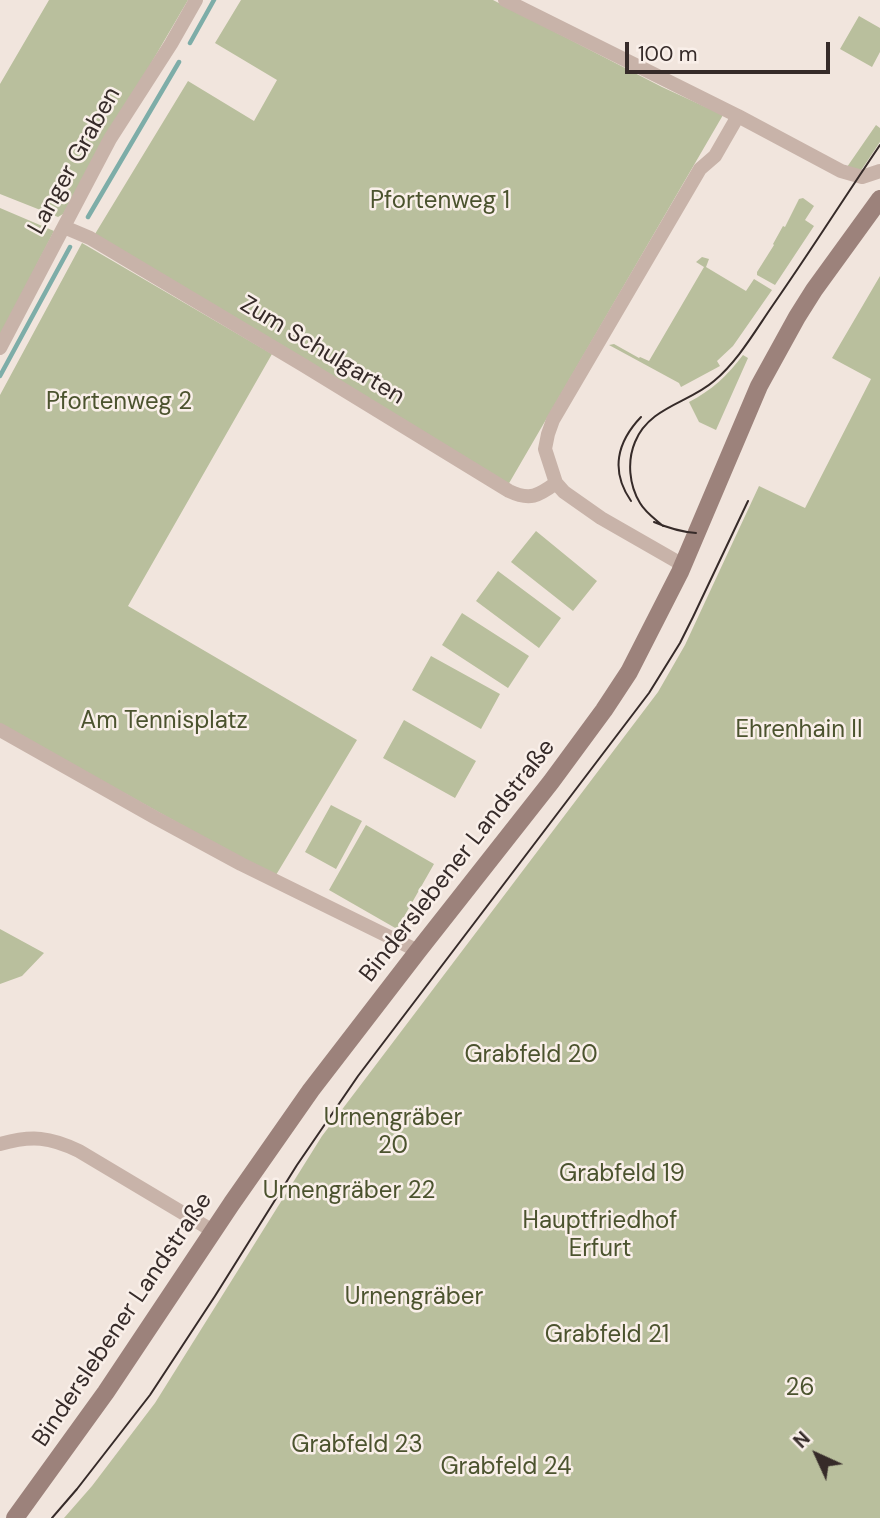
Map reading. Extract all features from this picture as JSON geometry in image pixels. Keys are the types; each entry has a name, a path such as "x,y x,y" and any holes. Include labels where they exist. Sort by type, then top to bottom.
{"main road":[{"name":"Binderslebener Landstraße","path":"15,1518 106,1392 213,1231 312,1090 604,710 629,671 682,565 750,405 778,352 814,290 880,199"}],"street":[{"name":"Langer Graben","path":"0,348 110,139 171,44 195,0"},
{"path":"505,0 841,172 862,177 880,171"},
{"path":"682,565 601,518 564,492 556,483 545,449 554,420 699,169 715,156 738,117"},
{"name":"Zum Schulgarten","path":"64,227 90,238 520,497 531,497 556,483"},
{"path":"0,730 241,864 418,951"},
{"path":"0,1144 20,1138 41,1138 59,1142 79,1151 213,1231"}],"green space":[{"path":"49,0 188,0 63,214 58,217 0,194 0,84"},
{"name":"Pfortenweg 1","path":"241,0 493,0 662,87 723,115 508,485 95,234 188,81 254,121 277,80 215,43"},
{"path":"859,16 880,28 880,52 872,67 840,49"},
{"path":"876,125 880,128 880,142 860,172 847,167"},
{"path":"803,198 814,206 805,220 814,226 775,285 757,275 757,272 799,199"},
{"path":"0,208 54,231 0,336"},
{"name":"Pfortenweg 2","path":"82,243 272,354 128,606 357,740 276,875 0,724 0,395"},
{"path":"702,257 709,259 706,267 746,291 754,279 772,290 733,346 717,361 720,366 681,387 679,383 609,345 614,344 649,361 704,267 696,262"},
{"name":"Hauptfriedhof Erfurt","path":"880,276 880,1518 64,1518 92,1486 155,1403 322,1136 658,692 685,645 759,486 805,508 871,379 832,358"},
{"path":"743,355 748,358 716,430 699,422 689,402 719,382"},
{"path":"536,531 597,581 573,611 511,562"},
{"path":"498,571 561,618 539,648 476,601"},
{"path":"462,613 529,656 508,688 442,645"},
{"path":"431,656 500,694 481,729 412,690"},
{"path":"404,720 476,761 455,798 383,758"},
{"path":"331,805 362,821 336,869 305,852"},
{"path":"366,825 434,864 397,929 329,890"},
{"path":"0,929 44,953 22,976 0,984"}],"waterway":[{"path":"190,43 214,0"},
{"path":"88,217 179,62"},
{"path":"0,376 70,247"}],"tram line":[{"path":"663,526 642,506 631,481 631,457 641,430 660,413 704,389 731,364 880,145"},
{"path":"631,501 620,479 619,457 626,436 641,417"},
{"path":"52,1518 150,1395 297,1165 358,1076 649,693 680,643 748,501"},
{"path":"654,522 696,533"}],"park label":[{"name":"Am Tennisplatz","path":"164,722"},
{"name":"Ehrenhain II","path":"799,731"},
{"name":"Grabfeld 20","path":"531,1056"},
{"name":"Urnengräber 20","path":"393,1133"},
{"name":"Grabfeld 19","path":"622,1175"},
{"name":"Urnengräber 22","path":"349,1192"},
{"name":"Urnengräber","path":"414,1298"},
{"name":"Grabfeld 21","path":"607,1336"},
{"name":"26","path":"800,1389"},
{"name":"Grabfeld 23","path":"357,1446"},
{"name":"Grabfeld 24","path":"506,1468"}]}
